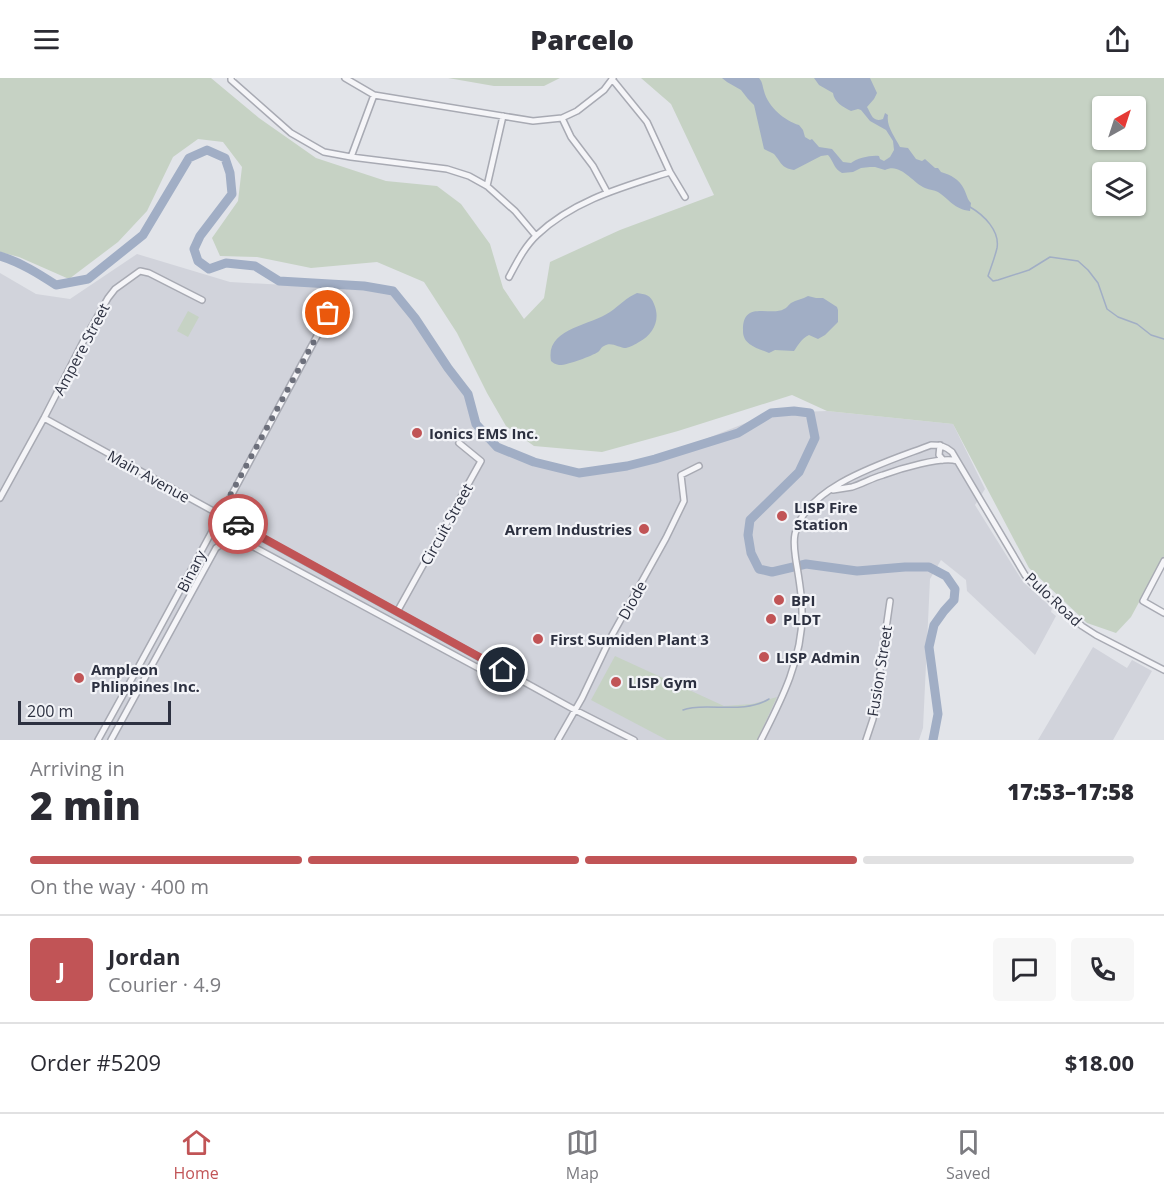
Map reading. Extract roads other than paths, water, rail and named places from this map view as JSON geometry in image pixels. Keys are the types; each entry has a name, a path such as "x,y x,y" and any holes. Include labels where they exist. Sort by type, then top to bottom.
{"street":[{"path":"231,78 291,133 324,152 447,169 469,177 487,186 536,236"},
{"path":"345,78 374,95 533,121 562,118 578,111 613,79 647,123 670,172 685,197"},
{"path":"351,157 374,95"},
{"path":"487,186 503,116"},
{"path":"562,118 607,192"},
{"path":"509,277 520,257 536,236 568,210 607,192 670,172"},
{"name":"Ampere Street","path":"0,498 83,342 115,289 140,271 149,273 202,300"},
{"name":"Binary","path":"98,740 324,323 329,304"},
{"name":"Main Avenue","path":"44,418 575,710 634,740"},
{"name":"Circuit Street","path":"398,612 481,461 459,442"},
{"path":"761,740 784,694 800,645 802,611 794,536 805,513 816,501 844,480 858,473 931,445 940,445 939,455 943,460"},
{"name":"Pulo Road","path":"940,445 952,452 1025,575 1033,584 1082,626 1164,670"},
{"path":"914,466 915,452"},
{"path":"831,490 852,486 914,466 943,460 958,462"},
{"name":"Diode","path":"558,740 684,501 681,476 699,466"},
{"path":"111,740 216,548 223,542 233,540 252,546 482,670 485,660"},
{"path":"1163,611 1145,603 1143,599 1164,561"},
{"name":"Fusion Street","path":"866,740 873,719 890,601"}],"water":[{"path":"722,78 759,78 766,97 778,113 799,125 805,137 812,139 819,147 832,149 843,162 851,163 860,158 872,156 879,156 884,161 894,150 893,141 886,130 870,121 861,110 851,111 839,104 833,93 819,85 814,78 870,78 877,93 867,107 872,117 879,120 883,119 885,113 888,115 890,127 900,147 908,148 916,159 922,161 925,159 941,172 957,180 971,203 970,211 956,206 938,192 925,188 896,169 885,170 870,167 842,173 828,155 821,156 794,170 786,168 774,154 764,149 754,105 741,90"},
{"path":"637,293 653,301 657,316 652,331 644,339 626,348 607,345 595,354 567,364 559,365 551,361 551,350 555,341 562,335 610,312"},
{"path":"808,296 823,298 837,307 838,322 825,335 818,339 809,335 794,351 775,350 769,353 745,340 743,331 747,315 758,311 785,309 793,302"}],"waterway":[{"path":"0,256 22,265 56,285 88,279 143,235 189,158 207,150 225,158 230,173 232,194 200,236 194,249 198,261 209,269 226,263 255,266 279,281 364,286 393,291 415,318 468,394 476,424 497,447 534,462 579,473 627,466 655,459 738,433 771,413 794,411 810,413 815,438 799,472 750,520 748,535 751,553 759,569 772,572 806,564 857,571 929,567 946,576 955,589 954,600 934,625 929,647 938,714 933,740"},
{"path":"970,207 981,214 996,236 997,248 988,276 993,281 1029,270 1050,257 1078,261 1098,283 1107,309 1118,317 1137,324 1151,335 1164,339"},
{"path":"683,710 698,707 755,705 769,699"}],"place":[{"name":"Ionics EMS Inc.","path":"417,433"},
{"name":"LISP Fire Station","path":"782,516"},
{"name":"Arrem Industries","path":"644,529"},
{"name":"BPI","path":"779,600"},
{"name":"PLDT","path":"771,619"},
{"name":"First Sumiden Plant 3","path":"538,639"},
{"name":"LISP Admin","path":"764,657"},
{"name":"Ampleon Phlippines Inc.","path":"79,678"},
{"name":"LISP Gym","path":"616,682"}]}
